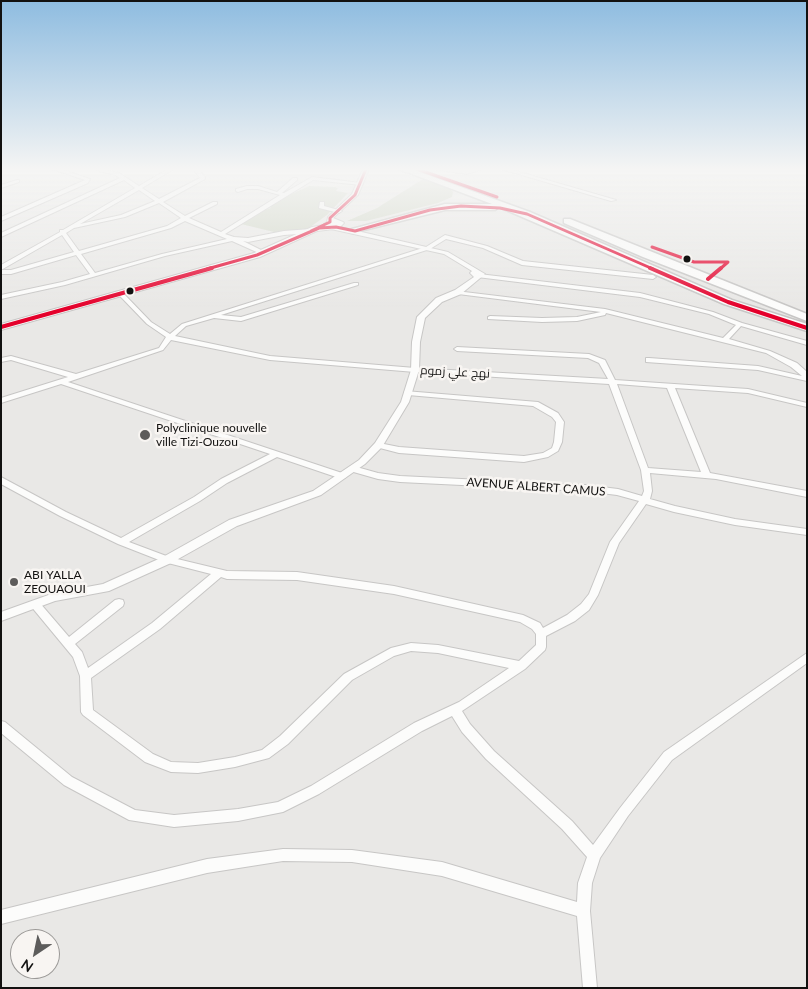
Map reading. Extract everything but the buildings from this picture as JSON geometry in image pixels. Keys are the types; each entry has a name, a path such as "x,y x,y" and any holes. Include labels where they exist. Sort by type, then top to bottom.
{"highway":[{"path":"341,226 389,215"},
{"path":"341,226 400,215"},
{"path":"529,215 719,298 807,328"},
{"path":"536,215 714,290 807,322"},
{"path":"554,215 647,255 807,318"}],"main road":[{"path":"1,327 263,254 311,231 341,226"}],"street":[{"path":"1,235 44,215"},
{"path":"1,267 89,215"},
{"path":"62,230 125,215"},
{"path":"180,215 263,254"},
{"path":"1,272 11,272 169,227 193,215"},
{"path":"221,234 249,215"},
{"path":"339,215 341,226 446,253 475,274 498,279 640,295 711,313 740,324 807,344"},
{"path":"62,230 93,276"},
{"path":"1,297 93,276 164,255 233,239 248,240 284,233 311,231"},
{"path":"1,401 161,349 170,337 184,325 428,248 445,237 485,248 522,263 653,277"},
{"path":"1,257 5,260 1,267"},
{"path":"591,288 595,271"},
{"path":"1,617 54,597 105,588 167,560 233,523 317,493 342,476 379,445 408,393 415,370 416,342 421,317 439,300 458,292 475,274"},
{"path":"214,316 241,319 356,284"},
{"path":"458,292 611,312 768,352 794,364 807,376"},
{"name":"نهج علي زموم","path":"121,294 149,323 170,337 270,358 415,370 670,385 748,392 807,405"},
{"path":"490,318 577,319 611,312"},
{"path":"724,340 740,324"},
{"path":"457,349 589,356 602,362 612,381 645,470 648,491 645,499 614,542 593,595 584,607 571,618 541,634"},
{"path":"1,360 11,358 77,377"},
{"path":"649,360 758,368 807,379"},
{"path":"62,382 342,476"},
{"path":"670,385 707,476"},
{"path":"379,445 399,450 524,459 545,455 555,449 558,442 560,422 555,415 535,404 408,393"},
{"path":"121,542 224,481 277,454"},
{"name":"AVENUE ALBERT CAMUS","path":"353,468 378,476 400,479 585,488 645,499 674,509 726,520 807,532"},
{"path":"645,470 707,476 807,494"},
{"path":"1,480 63,514 121,542 167,560 219,573 297,576 394,590 522,618 536,626 541,634 541,647 521,666 454,709 418,726 314,790 279,808 238,815 174,821 133,816 68,781 1,726"},
{"path":"85,676 156,626 219,573"},
{"path":"69,643 119,603"},
{"path":"35,605 78,655 85,676 87,712 149,758 171,767 198,768 235,762 265,754 284,740 348,677 391,652 411,647 438,649 521,666"},
{"path":"590,988 583,911 585,883 594,856 624,812 668,756 807,657"},
{"path":"454,709 466,728 490,755 567,825 594,856"},
{"path":"1,917 207,866 283,855 352,856 442,869 583,911"}],"green space":[{"path":"252,215 327,215 309,228 299,231 278,233 241,224"},
{"path":"360,215 389,215 366,221 347,221"}],"transit line":[{"path":"311,231 330,222 330,218 333,215"},
{"path":"1,327 257,255 319,228 336,227 355,231 412,215"},
{"path":"530,215 728,302 807,328"},
{"path":"652,247 694,262 728,262 708,279"}],"place":[{"name":"Polyclinique nouvelle ville Tizi-Ouzou","path":"145,435"},
{"name":"ABI YALLA ZEOUAOUI","path":"14,582"}]}
